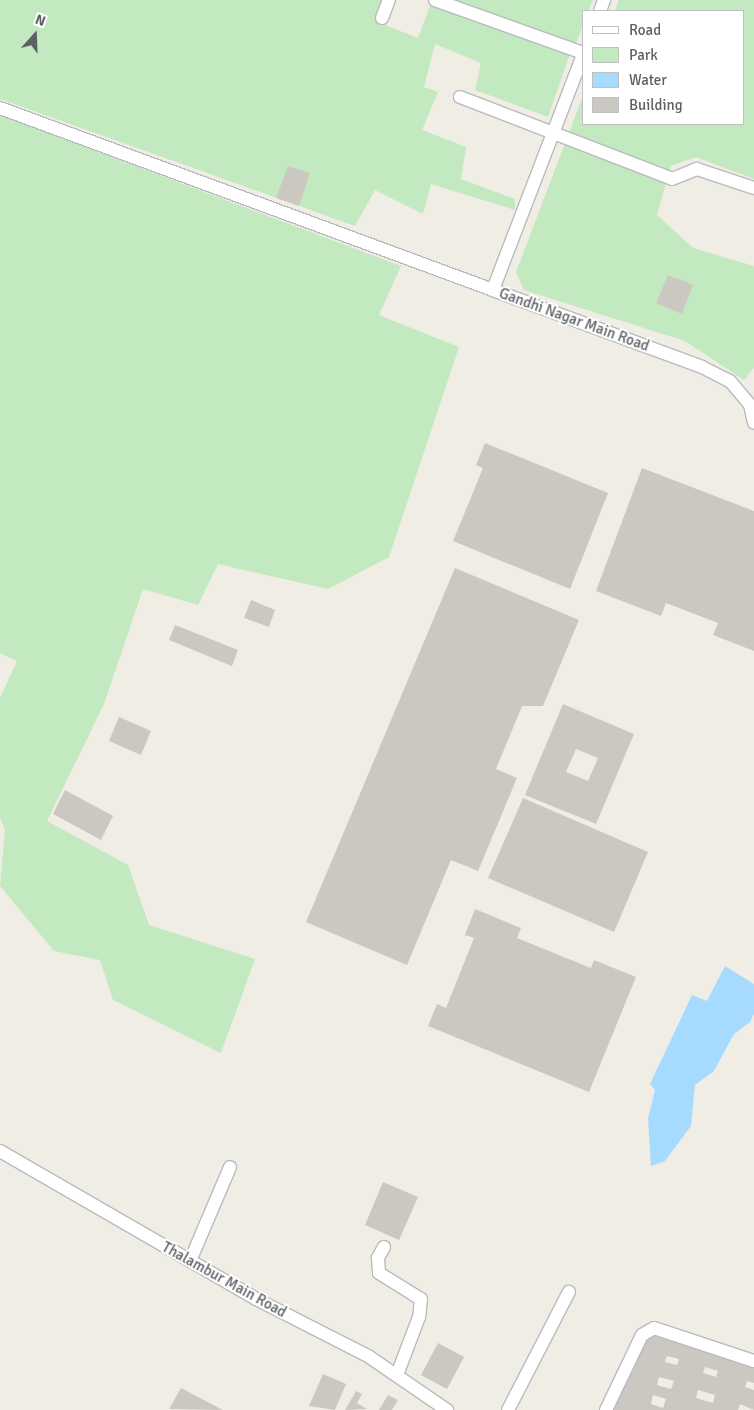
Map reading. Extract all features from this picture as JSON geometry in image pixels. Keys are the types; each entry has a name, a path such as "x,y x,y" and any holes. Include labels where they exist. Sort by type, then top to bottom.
{"street":[{"path":"382,18 389,0"},
{"path":"435,0 582,54"},
{"name":"Gandhi Nagar Main Road","path":"582,57 493,290 702,367 730,381 752,402 754,423"},
{"path":"460,97 672,180 697,170 754,188"},
{"path":"0,108 493,290"},
{"name":"Thalambur Main Road","path":"0,1151 190,1261 397,1375 447,1410"},
{"path":"190,1261 230,1167"},
{"path":"384,1247 378,1258 379,1273 421,1300 419,1317 397,1375"},
{"path":"508,1410 569,1292"},
{"path":"606,1410 642,1335 654,1328 754,1361"}],"green space":[{"path":"0,0 395,0 385,25 418,38 431,3 570,54 548,117 475,90 481,63 435,44 424,87 438,92 422,130 466,147 461,179 515,199 515,210 431,184 423,214 375,190 355,226 0,99"},
{"path":"449,0 593,0 588,10 582,10 582,28 575,46"},
{"path":"619,0 754,0 754,179 696,157 671,166 657,215 693,248 754,266 754,368 744,380 685,341 524,290 516,272 582,99 582,125 744,125 744,10 615,10"},
{"path":"0,115 401,266 379,315 459,347 389,557 328,589 218,564 198,605 143,589 104,704 47,821 128,865 149,925 255,959 221,1053 113,1000 100,960 54,951 0,886 5,830 0,818 0,698 17,661 0,653"}],"water":[{"path":"725,966 754,984 754,1014 750,1022 734,1034 714,1071 695,1085 691,1126 665,1161 651,1166 648,1118 655,1090 650,1084 692,995 707,1001"}],"building":[{"path":"288,166 310,173 299,206 276,198"},
{"path":"668,275 693,285 682,314 656,303"},
{"path":"485,443 608,493 570,589 453,541 483,468 476,465"},
{"path":"642,468 754,511 754,651 713,635 718,623 666,603 661,616 596,591"},
{"path":"455,568 579,620 543,706 522,706 496,769 517,778 478,871 451,860 407,965 306,922"},
{"path":"251,600 275,610 269,627 244,618"},
{"path":"175,625 238,650 232,666 169,640"},
{"path":"563,704 634,734 596,824 525,795","holes":["576,749 598,758 588,781 566,772"]},
{"path":"119,717 151,731 141,755 109,741"},
{"path":"65,790 113,816 101,840 53,814"},
{"path":"523,798 648,852 614,932 488,878"},
{"path":"475,909 521,928 517,938 591,968 594,960 636,977 589,1092 428,1026 437,1004 446,1008 474,938 465,935"},
{"path":"383,1182 418,1197 399,1240 365,1225"},
{"path":"648,1333 754,1367 754,1383 747,1381 745,1387 754,1390 754,1410 740,1404 738,1410 612,1410","holes":["667,1356 679,1359 677,1365 665,1362","705,1367 718,1371 716,1377 703,1373","659,1377 674,1381 671,1389 657,1385","698,1390 715,1395 713,1403 696,1398","653,1395 666,1399 663,1408 651,1404"]},
{"path":"438,1343 464,1357 447,1389 421,1375"},
{"path":"323,1374 346,1384 335,1410 309,1406"},
{"path":"181,1388 223,1410 169,1409"},
{"path":"356,1391 362,1394 357,1403 367,1409 345,1410"},
{"path":"388,1395 398,1400 392,1410 379,1410"}]}
